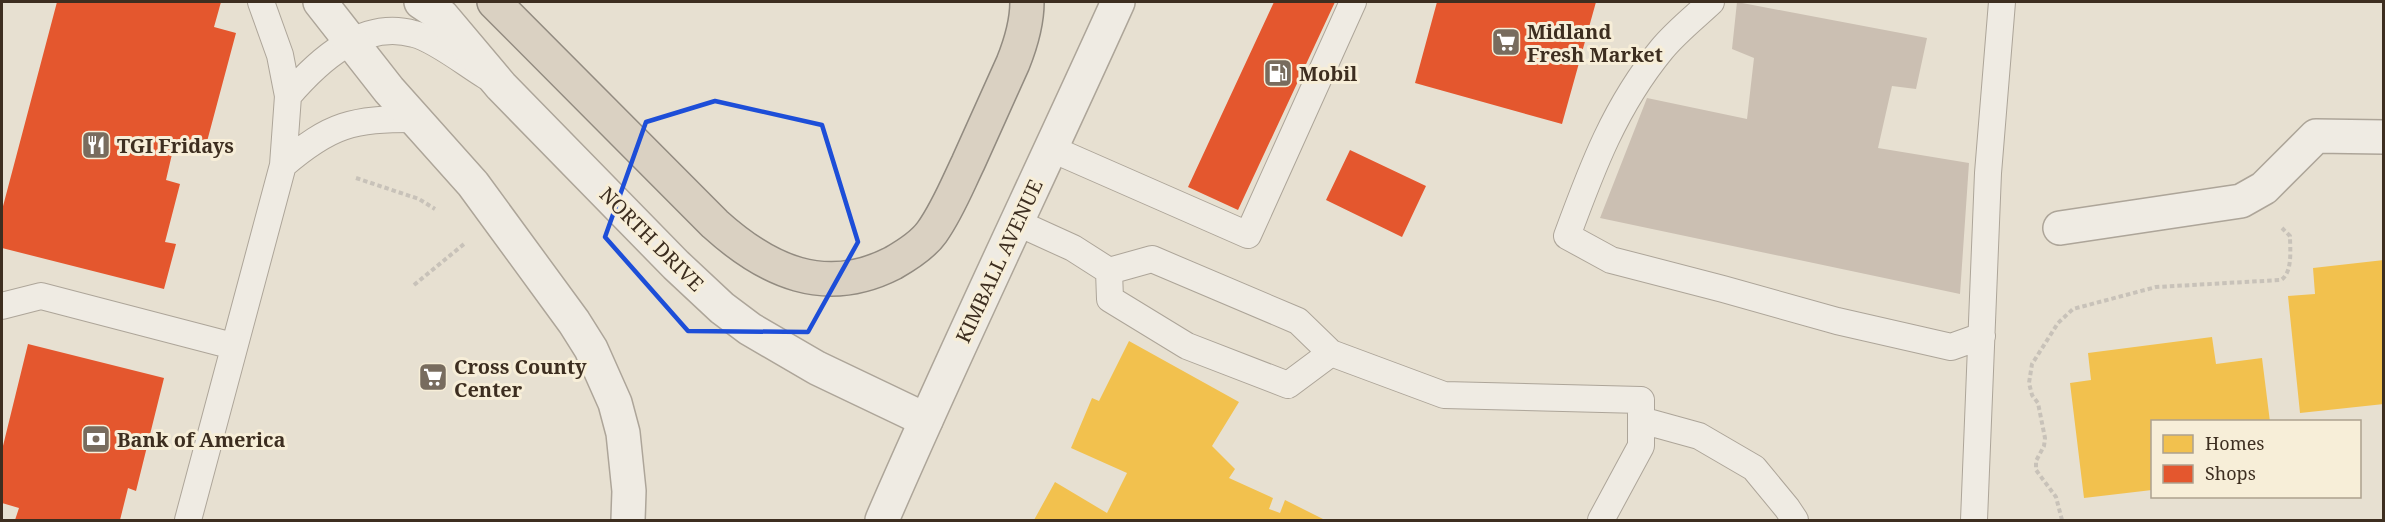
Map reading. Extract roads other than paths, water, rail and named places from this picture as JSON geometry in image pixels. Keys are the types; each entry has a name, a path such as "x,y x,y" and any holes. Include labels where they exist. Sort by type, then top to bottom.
{"highway":[{"path":"495,2 739,246 760,260 787,272 818,278 848,278 877,271 901,259 931,234 952,198 1013,63 1022,40 1027,2"}],"street":[{"path":"320,2 389,90 473,184 574,322 604,374 615,403 626,451 629,491 628,520"},
{"name":"NORTH DRIVE","path":"421,2 442,16 501,86 676,265 722,308 750,329 817,368 926,420"},
{"name":"KIMBALL AVENUE","path":"882,520 1118,2"},
{"path":"2060,228 2241,201 2264,188 2316,136 2384,137"}],"lane":[{"path":"188,520 283,165 288,96 280,55 261,2"},
{"path":"1052,149 1248,235 1353,2"},
{"path":"1711,2 1663,48 1623,103 1594,163 1568,236 1611,260 1723,288 1837,321 1951,347 1982,336"},
{"path":"1974,520 1988,173 2002,2"},
{"path":"288,96 318,63 352,41 382,32 415,34 501,86"},
{"path":"283,165 304,147 341,126 370,119 415,119"},
{"path":"1018,223 1074,248 1109,271 1152,259 1298,321 1330,354 1444,395 1641,400 1641,446 1600,520"},
{"path":"1109,271 1110,298 1187,346 1288,385 1330,354"},
{"path":"2,306 41,296 233,346"},
{"path":"1641,420 1700,436 1754,468 1795,520"}],"place":[{"name":"Midland Fresh Market","path":"1506,42"},
{"name":"Mobil","path":"1278,73"},
{"name":"TGI Fridays","path":"96,145"},
{"name":"Cross County Center","path":"433,377"},
{"name":"Bank of America","path":"96,439"}]}
